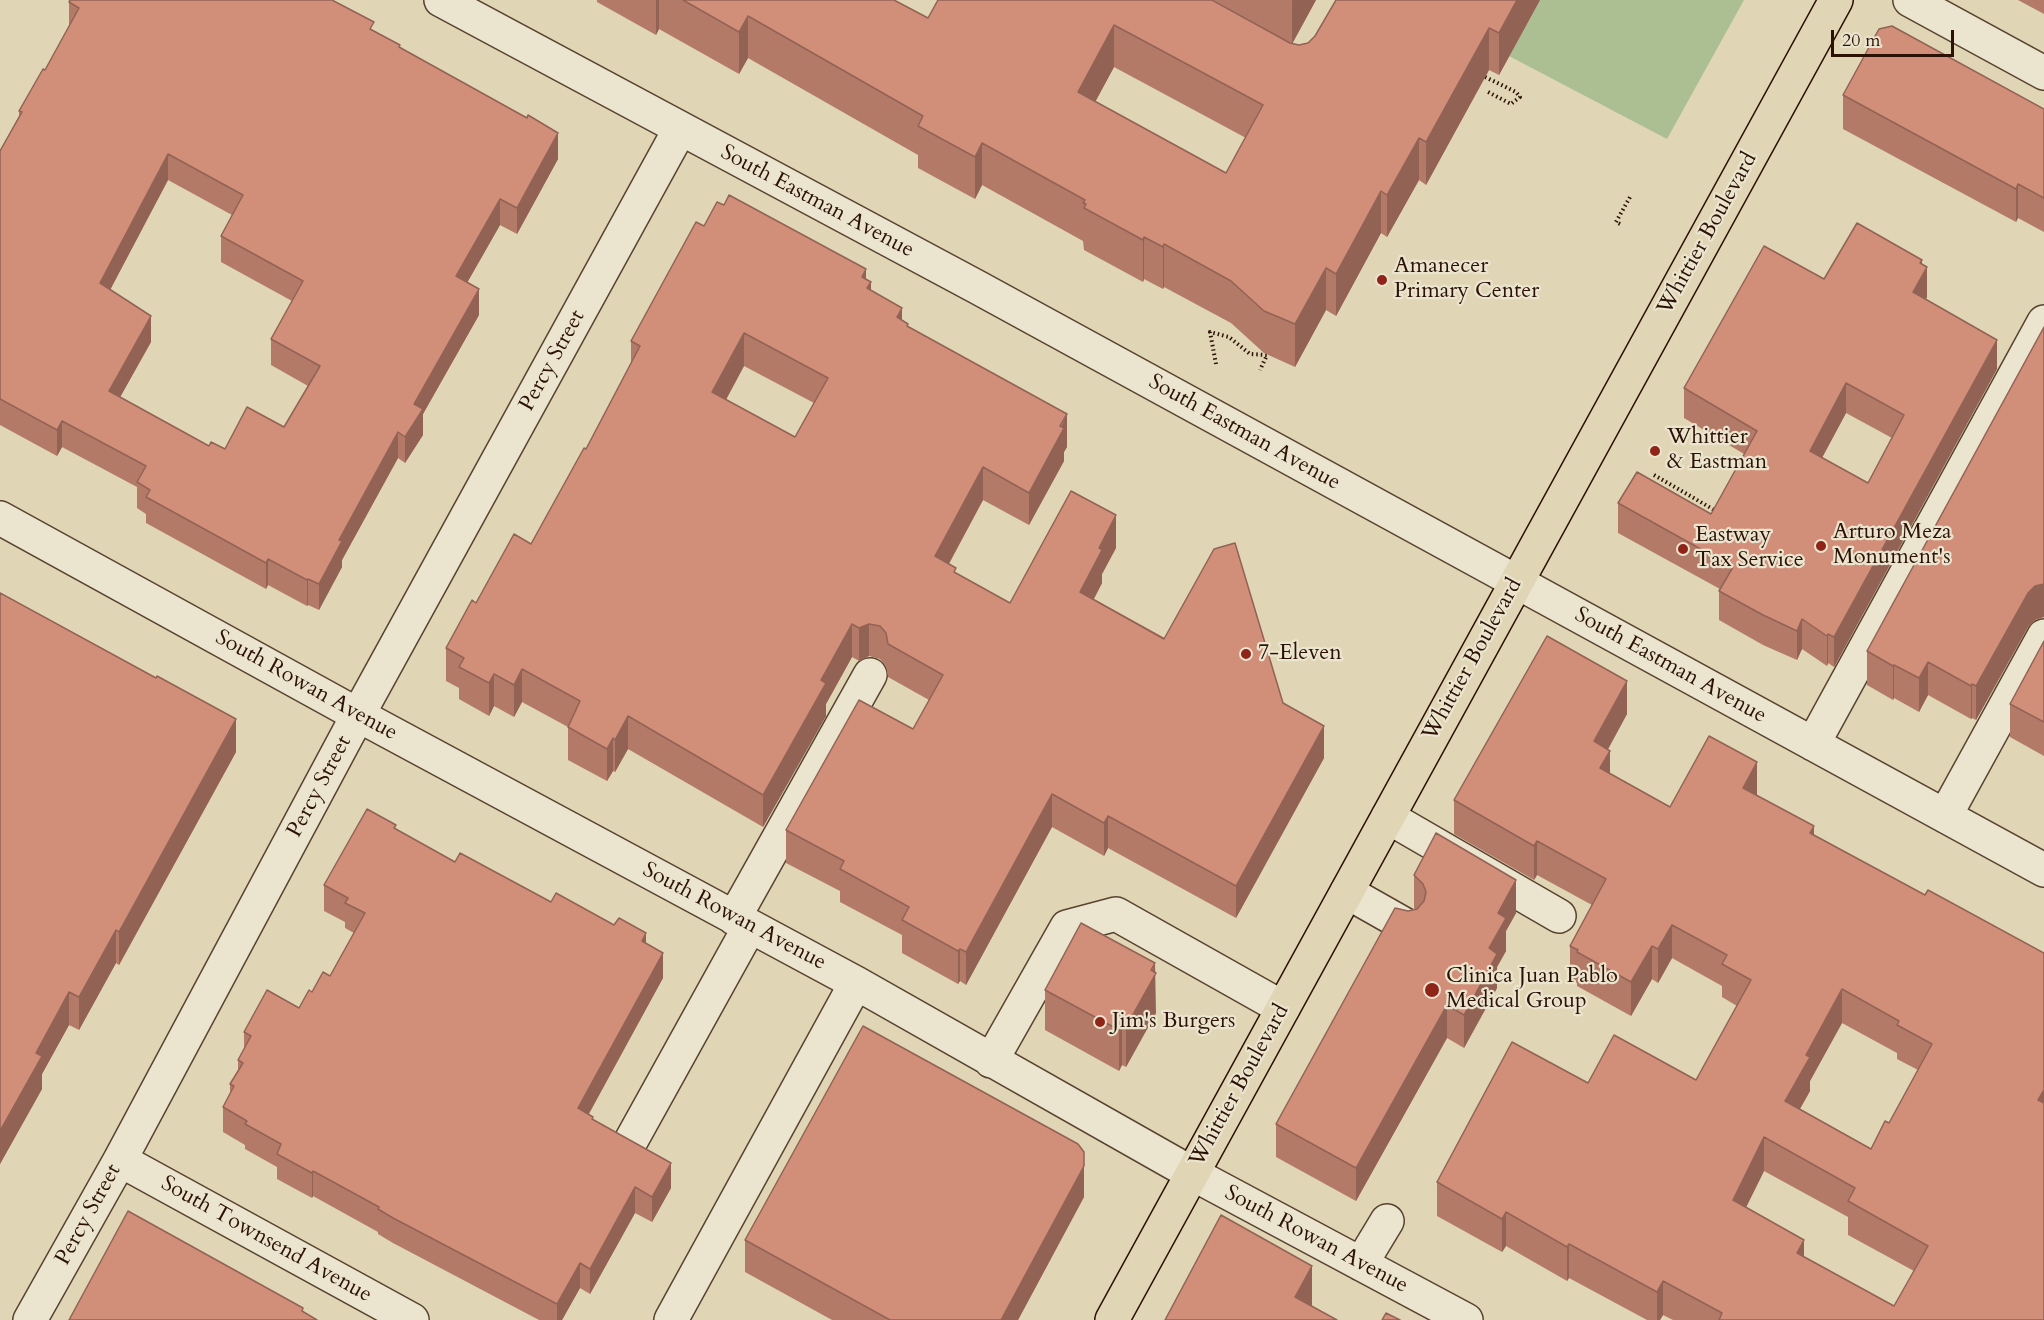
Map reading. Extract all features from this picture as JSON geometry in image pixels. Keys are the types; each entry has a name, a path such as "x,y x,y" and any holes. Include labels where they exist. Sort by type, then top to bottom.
{"main road":[{"name":"Whittier Boulevard","path":"1112,1320 1836,0"}],"street":[{"name":"South Eastman Avenue","path":"441,0 977,287 2044,870"},
{"path":"1910,0 2044,73"},
{"name":"Percy Street","path":"30,1320 120,1160 358,715 680,129"},
{"path":"1813,744 2044,322"},
{"name":"South Rowan Avenue","path":"0,518 358,715 856,983 1193,1174 1466,1320"},
{"path":"1945,816 2044,636"},
{"path":"632,1139 870,675"},
{"path":"1388,817 1559,916"},
{"path":"1347,892 1407,926"},
{"path":"991,1061 1067,927 1116,914 1283,1008"},
{"path":"671,1320 856,983"},
{"name":"South Townsend Avenue","path":"120,1160 412,1320"},
{"path":"1361,1264 1387,1221"}],"path":[{"path":"1479,74 1516,92 1520,97 1511,104 1488,92"},
{"path":"1620,224 1616,222 1630,197"},
{"path":"1216,364 1210,332 1229,336 1250,354 1267,355 1260,370"},
{"path":"1654,476 1726,517"}],"green space":[{"path":"1540,0 1744,0 1667,139 1509,56"}],"building":[{"path":"70,0 332,0 374,22 370,29 400,45 399,47 558,133 517,208 500,199 456,276 479,289 414,404 423,409 405,437 398,432 339,540 342,541 319,584 268,559 266,563 146,497 150,490 137,482 146,466 62,421 57,430 0,399 0,151 22,112 19,111 43,69 45,70 79,8 69,2","holes":["168,154 243,195 221,236 303,281 271,339 320,366 284,427 247,407 225,449 211,442 209,446 109,391 151,316 100,283"]},
{"path":"683,0 894,0 928,18 938,0 1212,0 1290,43 1299,45 1308,43 1315,36 1336,0 1517,0 1499,33 1489,28 1426,142 1419,138 1387,195 1381,191 1336,274 1326,268 1295,324 1264,311 1231,281 1164,244 1163,247 1144,237 1143,240 1084,208 1085,200 982,143 975,157 918,126 923,116 748,16 739,32","holes":["1114,25 1263,105 1226,173 1078,92"]},
{"path":"1892,26 2044,109 2044,198 2018,184 2016,189 1843,95 1879,29"},
{"path":"729,195 866,269 862,277 871,282 867,288 902,308 897,317 908,324 907,326 1067,414 1060,426 1064,428 1029,493 983,467 935,556 956,568 954,572 1010,603 1071,491 1116,515 1099,548 1102,550 1080,592 1164,639 1214,549 1235,543 1283,703 1324,726 1236,886 1108,816 1104,823 1052,794 966,952 960,949 958,951 902,920 909,907 840,869 844,861 786,830 859,700 913,729 943,675 888,644 886,633 880,626 869,624 859,628 852,624 821,680 826,683 763,795 628,716 615,740 613,738 607,749 568,727 580,701 522,669 514,685 494,674 489,683 459,667 464,658 446,648 472,600 476,603 514,534 531,544 584,448 586,449 640,346 631,341 696,222 704,226 717,202 724,205","holes":["744,333 828,378 795,437 712,392"]},
{"path":"1857,223 1922,260 1920,263 1927,267 1913,292 1997,340 1834,637 1828,634 1827,636 1802,619 1797,631 1719,591 1733,567 1618,503 1637,472 1711,514 1757,431 1684,388 1764,246 1824,279","holes":["1846,383 1904,415 1868,483 1810,451"]},
{"path":"2044,327 2044,584 2035,586 2028,593 1976,686 1972,684 1971,686 1928,662 1919,678 1867,651"},
{"path":"0,593 236,719 119,932 116,930 79,997 69,992 36,1053 42,1056 0,1131"},
{"path":"1547,636 1627,681 1594,741 1610,751 1600,768 1670,807 1709,736 1757,762 1743,788 1814,826 1810,833 1925,895 1928,890 2044,953 2044,1090 2038,1100 2044,1103 2044,1320 1719,1320 1722,1313 1663,1281 1657,1292 1569,1244 1567,1247 1506,1212 1502,1219 1437,1182 1512,1042 1588,1083 1614,1035 1696,1080 1751,980 1722,964 1727,955 1672,925 1658,949 1652,946 1631,982 1577,952 1578,950 1570,946 1606,879 1537,841 1534,846 1454,800","holes":["1842,989 1899,1021 1897,1025 1932,1044 1889,1123 1885,1121 1871,1149 1785,1101 1810,1057 1806,1055","1764,1137 1855,1188 1848,1201 1928,1246 1894,1306 1797,1253 1804,1240 1733,1200"]},
{"path":"2044,641 2044,722 2010,704"},
{"path":"367,809 396,825 394,828 455,862 460,853 551,902 556,893 614,925 619,918 646,933 642,941 663,953 578,1108 593,1117 592,1119 671,1163 652,1197 635,1187 590,1269 580,1263 557,1304 393,1218 378,1209 379,1207 313,1171 312,1173 277,1154 281,1144 245,1124 247,1121 223,1107 234,1086 230,1084 243,1063 238,1060 251,1036 244,1032 267,990 299,1008 309,990 312,992 323,972 330,976 365,913 345,903 348,898 324,885"},
{"path":"1436,833 1516,880 1498,913 1506,918 1489,948 1497,954 1464,1015 1447,1005 1356,1168 1276,1124 1395,908 1408,911 1417,909 1424,901 1426,892 1423,884 1414,875"},
{"path":"1081,923 1155,963 1151,970 1156,973 1126,1027 1122,1024 1119,1030 1045,990"},
{"path":"863,1026 1078,1144 1084,1152 1084,1166 1001,1320 890,1320 745,1240"},
{"path":"128,1211 303,1308 302,1311 317,1320 69,1320"},
{"path":"1221,1215 1312,1266 1295,1297 1337,1320 1165,1320"},
{"path":"1386,1313 1400,1320 1382,1320"}],"place":[{"name":"Amanecer Primary Center","path":"1382,280"},
{"name":"Whittier & Eastman","path":"1655,451"},
{"name":"Arturo Meza Monument's","path":"1821,546"},
{"name":"Eastway Tax Service","path":"1683,549"},
{"name":"7-Eleven","path":"1246,654"},
{"name":"Clinica Juan Pablo Medical Group","path":"1432,990"},
{"name":"Jim's Burgers","path":"1100,1022"}]}
